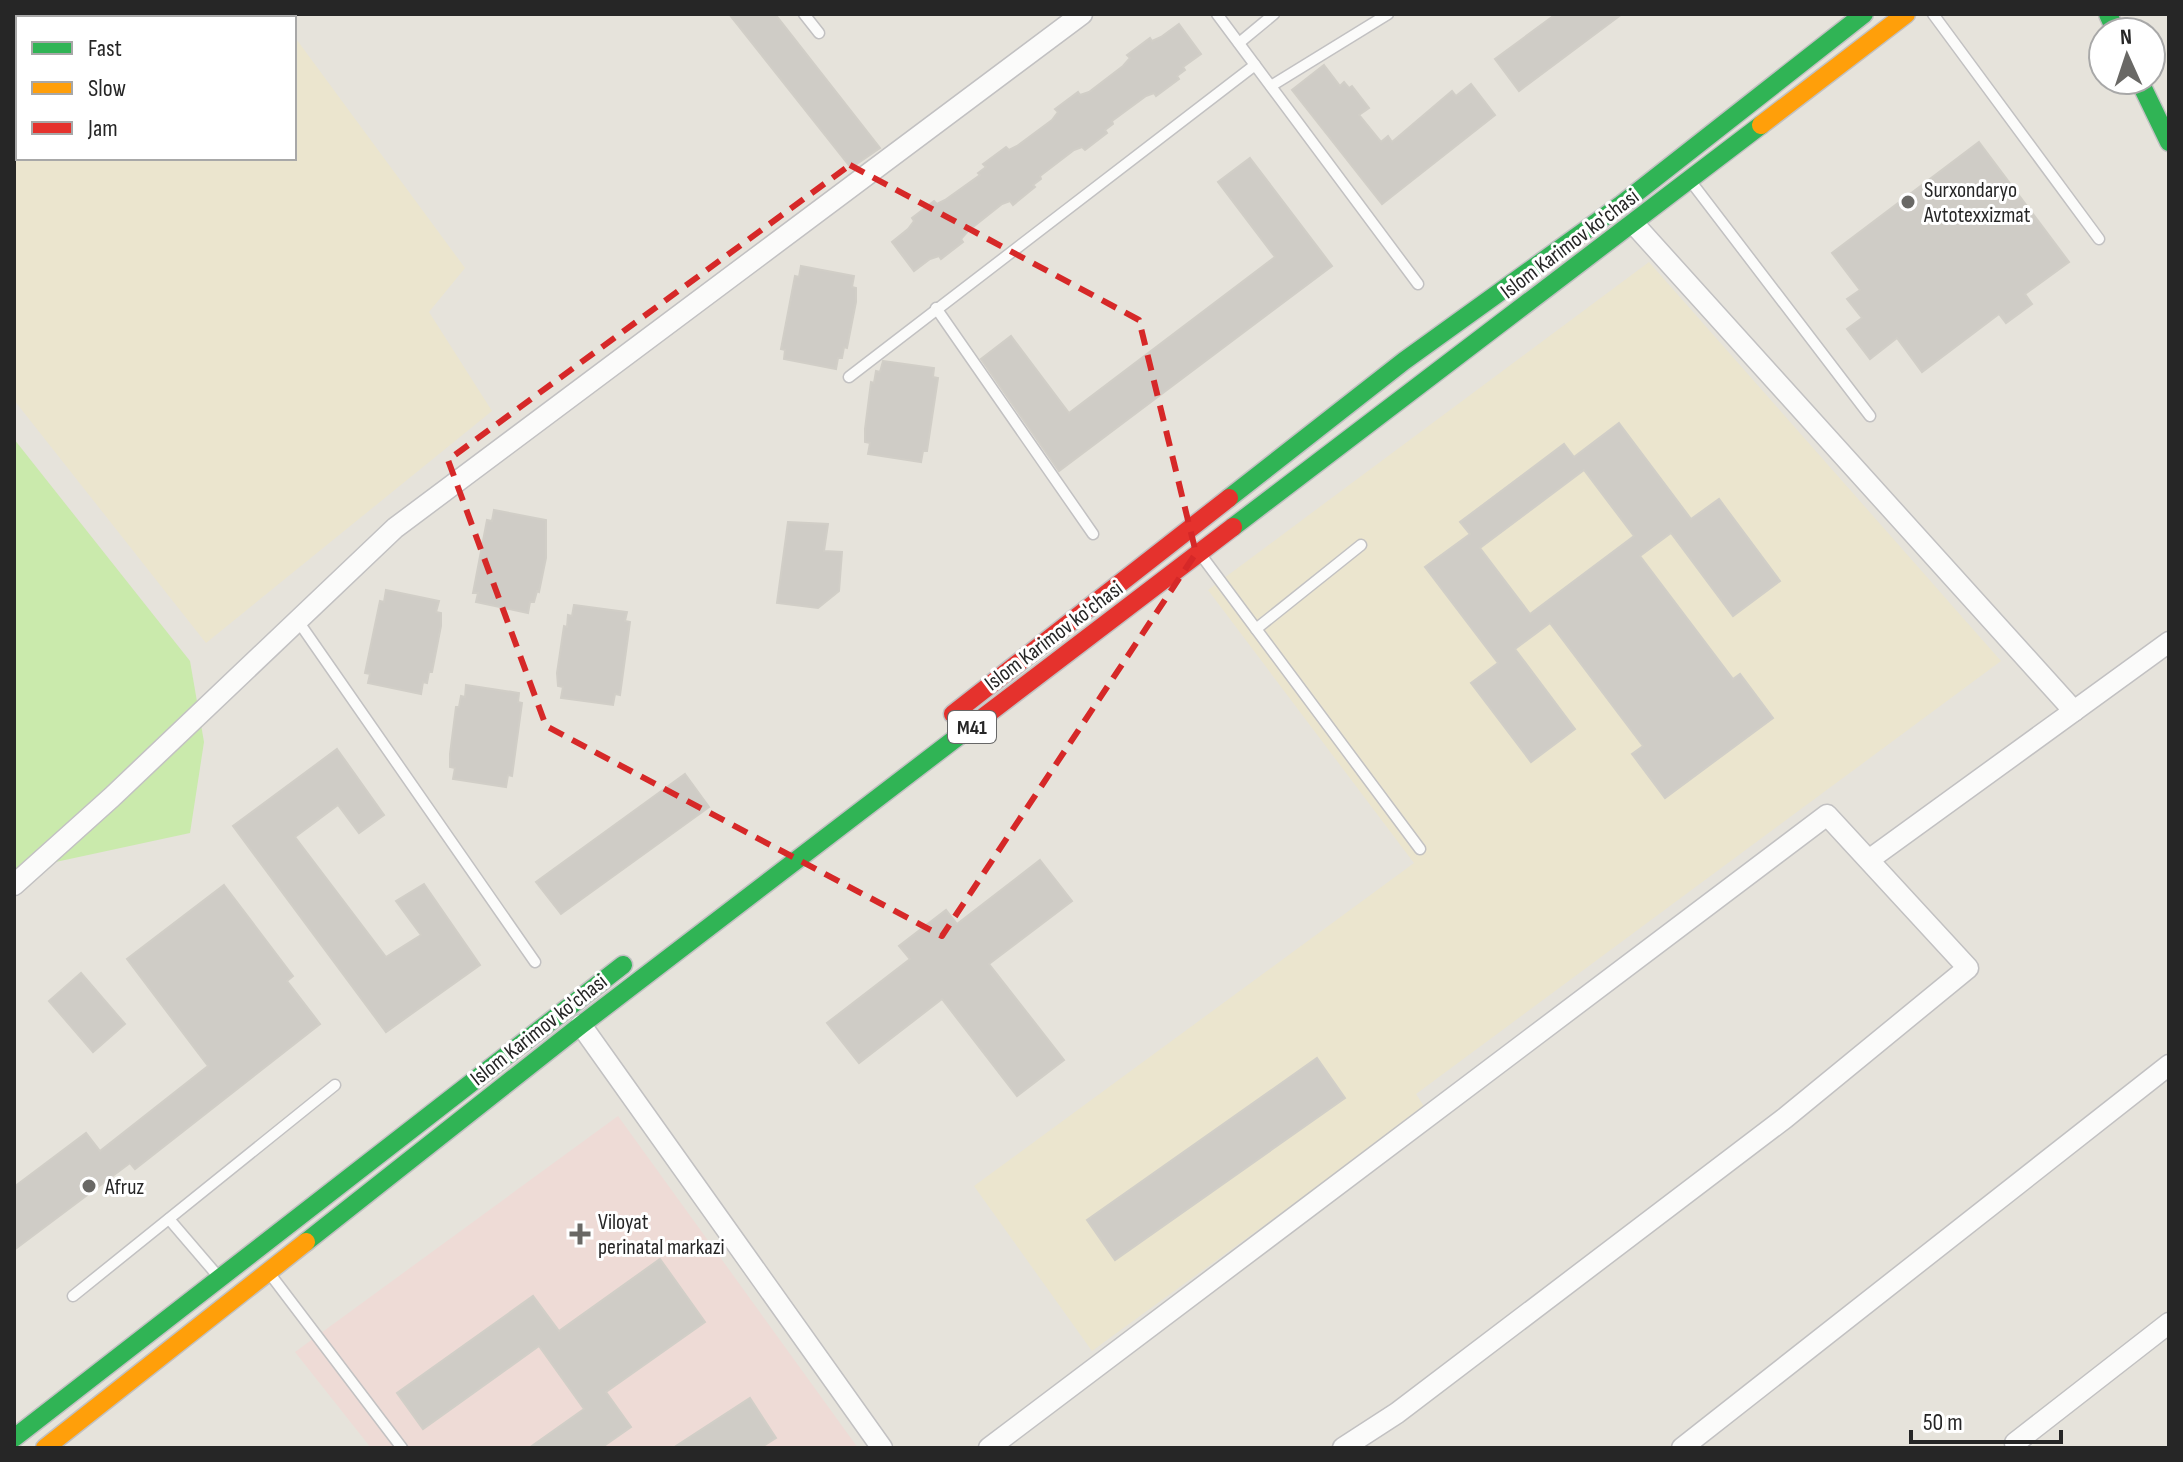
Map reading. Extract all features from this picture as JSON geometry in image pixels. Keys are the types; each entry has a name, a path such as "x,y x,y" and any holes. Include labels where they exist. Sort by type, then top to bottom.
{"main road":[{"name":"Islom Karimov ko'chasi","path":"942,723 1404,361 1622,204 1864,14"},
{"name":"Islom Karimov ko'chasi","path":"45,1448 581,1025 1906,14"},
{"path":"2147,96 2169,142"},
{"name":"Islom Karimov ko'chasi","path":"14,1438 638,954"}],"street":[{"path":"14,885 395,528 1082,14"},
{"path":"1634,224 2074,711"},
{"path":"1870,859 2169,642"},
{"path":"989,1448 1827,815 1968,968 1785,1118 1397,1413 1343,1448"},
{"path":"581,1025 882,1448"},
{"path":"1682,1448 2169,1065"},
{"path":"2017,1448 2015,1443 2169,1323"}],"lane":[{"path":"804,14 819,33"},
{"path":"1217,14 1418,284"},
{"path":"1239,43 1274,14"},
{"path":"1271,86 1388,14"},
{"path":"1933,14 2099,239"},
{"path":"849,377 1255,65"},
{"path":"1691,181 1870,416"},
{"path":"936,308 1093,534"},
{"path":"1256,629 1361,545"},
{"path":"1200,553 1420,849"},
{"path":"298,621 535,962"},
{"path":"73,1296 335,1085"},
{"path":"169,1219 221,1280"},
{"path":"268,1272 402,1448"}],"highlighted area":[{"path":"850,165 1139,320 1196,553 942,936 546,726 448,460"}],"shaded area":[{"path":"14,14 278,14 280,16 16,16 16,160 296,160 296,39 465,268 429,312 492,411 206,643 14,400"},
{"path":"1649,262 2001,661 1416,1094 1425,1108 1092,1351 974,1186 1414,863 1208,590"},
{"name":"Viloyat perinatal markazi","path":"618,1116 858,1448 371,1448 295,1352"}],"green space":[{"path":"14,439 190,661 204,742 190,833 14,871"}],"building":[{"path":"729,14 775,14 880,148 851,168"},
{"path":"1556,14 1622,14 1519,91 1495,59"},
{"path":"1179,24 1201,54 1183,67 1185,70 1177,76 1179,79 1156,96 1154,93 1146,96 1112,121 1113,124 1105,130 1107,133 1085,150 1082,147 1074,150 1040,176 1041,179 1033,185 1035,187 1013,205 1010,201 1002,204 968,231 961,239 963,242 941,259 939,256 930,259 914,271 892,242 908,229 914,221 912,218 934,201 937,204 945,200 980,175 978,173 986,167 983,164 1006,147 1009,150 1017,146 1052,120 1058,112 1055,109 1078,92 1080,95 1089,92 1123,66 1130,58 1127,55 1150,38 1152,41 1161,37"},
{"path":"1324,65 1340,86 1344,82 1349,88 1352,86 1369,108 1359,115 1381,142 1388,136 1392,142 1452,91 1456,96 1471,84 1495,115 1382,204 1292,90"},
{"path":"1979,142 2069,262 2025,294 2032,304 2006,323 1999,314 1922,372 1897,338 1870,359 1847,329 1862,318 1847,299 1860,290 1832,253"},
{"path":"1250,158 1332,266 1059,471 981,359 1011,336 1069,413 1275,257 1218,182"},
{"path":"801,266 854,276 852,287 856,288 856,302 847,348 844,347 842,358 838,358 836,369 784,359 785,350 781,349 795,276 799,277"},
{"path":"883,361 934,368 933,377 938,378 927,451 923,451 921,462 868,454 870,443 865,442 865,429 871,382 874,383 876,371 880,372"},
{"path":"1619,423 1691,519 1719,499 1780,581 1733,616 1671,533 1640,556 1733,679 1740,674 1773,718 1665,798 1632,754 1643,746 1550,623 1515,649 1575,729 1531,762 1471,683 1498,663 1425,567 1470,534 1460,522 1564,444 1574,457","holes":["1584,470 1634,536 1530,614 1480,548"]},
{"path":"494,510 546,520 546,558 539,592 534,602 530,602 528,613 476,602 478,593 473,593 487,520 492,521"},
{"path":"788,522 828,524 824,551 842,552 839,591 818,608 777,603"},
{"path":"386,590 439,601 436,612 441,613 441,626 432,672 429,672 427,683 423,682 421,694 368,683 370,674 365,673 380,601 384,602"},
{"path":"574,605 627,612 625,621 630,622 620,695 615,694 613,705 561,698 563,687 558,686 557,673 564,626 567,627 568,615 572,616"},
{"path":"466,685 519,693 518,702 522,703 512,776 508,775 506,787 453,779 455,768 450,767 450,754 456,707 459,707 461,696 465,697"},
{"path":"337,749 384,815 359,833 338,805 295,837 386,957 421,935 396,901 424,884 480,965 386,1032 233,826"},
{"path":"685,774 709,807 561,914 536,882"},
{"path":"1040,860 1072,901 989,964 1064,1060 1017,1096 942,999 859,1063 827,1023 910,959 899,946 946,910 957,924"},
{"path":"224,885 293,976 287,981 320,1024 135,1169 130,1163 14,1250 14,1187 86,1133 100,1151 208,1066 127,959"},
{"path":"81,973 125,1024 93,1052 49,1001"},
{"path":"1317,1058 1345,1098 1115,1260 1087,1220"},
{"path":"660,1259 705,1322 606,1392 631,1427 601,1448 529,1448 584,1409 539,1346 423,1429 397,1393 533,1296 559,1331"},
{"path":"750,1398 776,1438 760,1448 673,1448"}],"traffic: fast":[{"path":"1229,498 1404,361 1622,204 1864,14"},
{"path":"2147,96 2169,142"},
{"path":"1233,527 1761,125"},
{"path":"306,1242 581,1025 977,722"},
{"path":"14,1438 623,965"}],"traffic: slow":[{"path":"1761,125 1906,14"},
{"path":"45,1448 306,1242"}],"traffic: jam":[{"path":"953,714 1229,498"},
{"path":"977,722 1233,527"}],"place":[{"name":"Surxondaryo Avtotexxizmat","path":"1908,202"},
{"name":"Afruz","path":"89,1186"},
{"name":"Viloyat perinatal markazi","path":"580,1234"}]}
